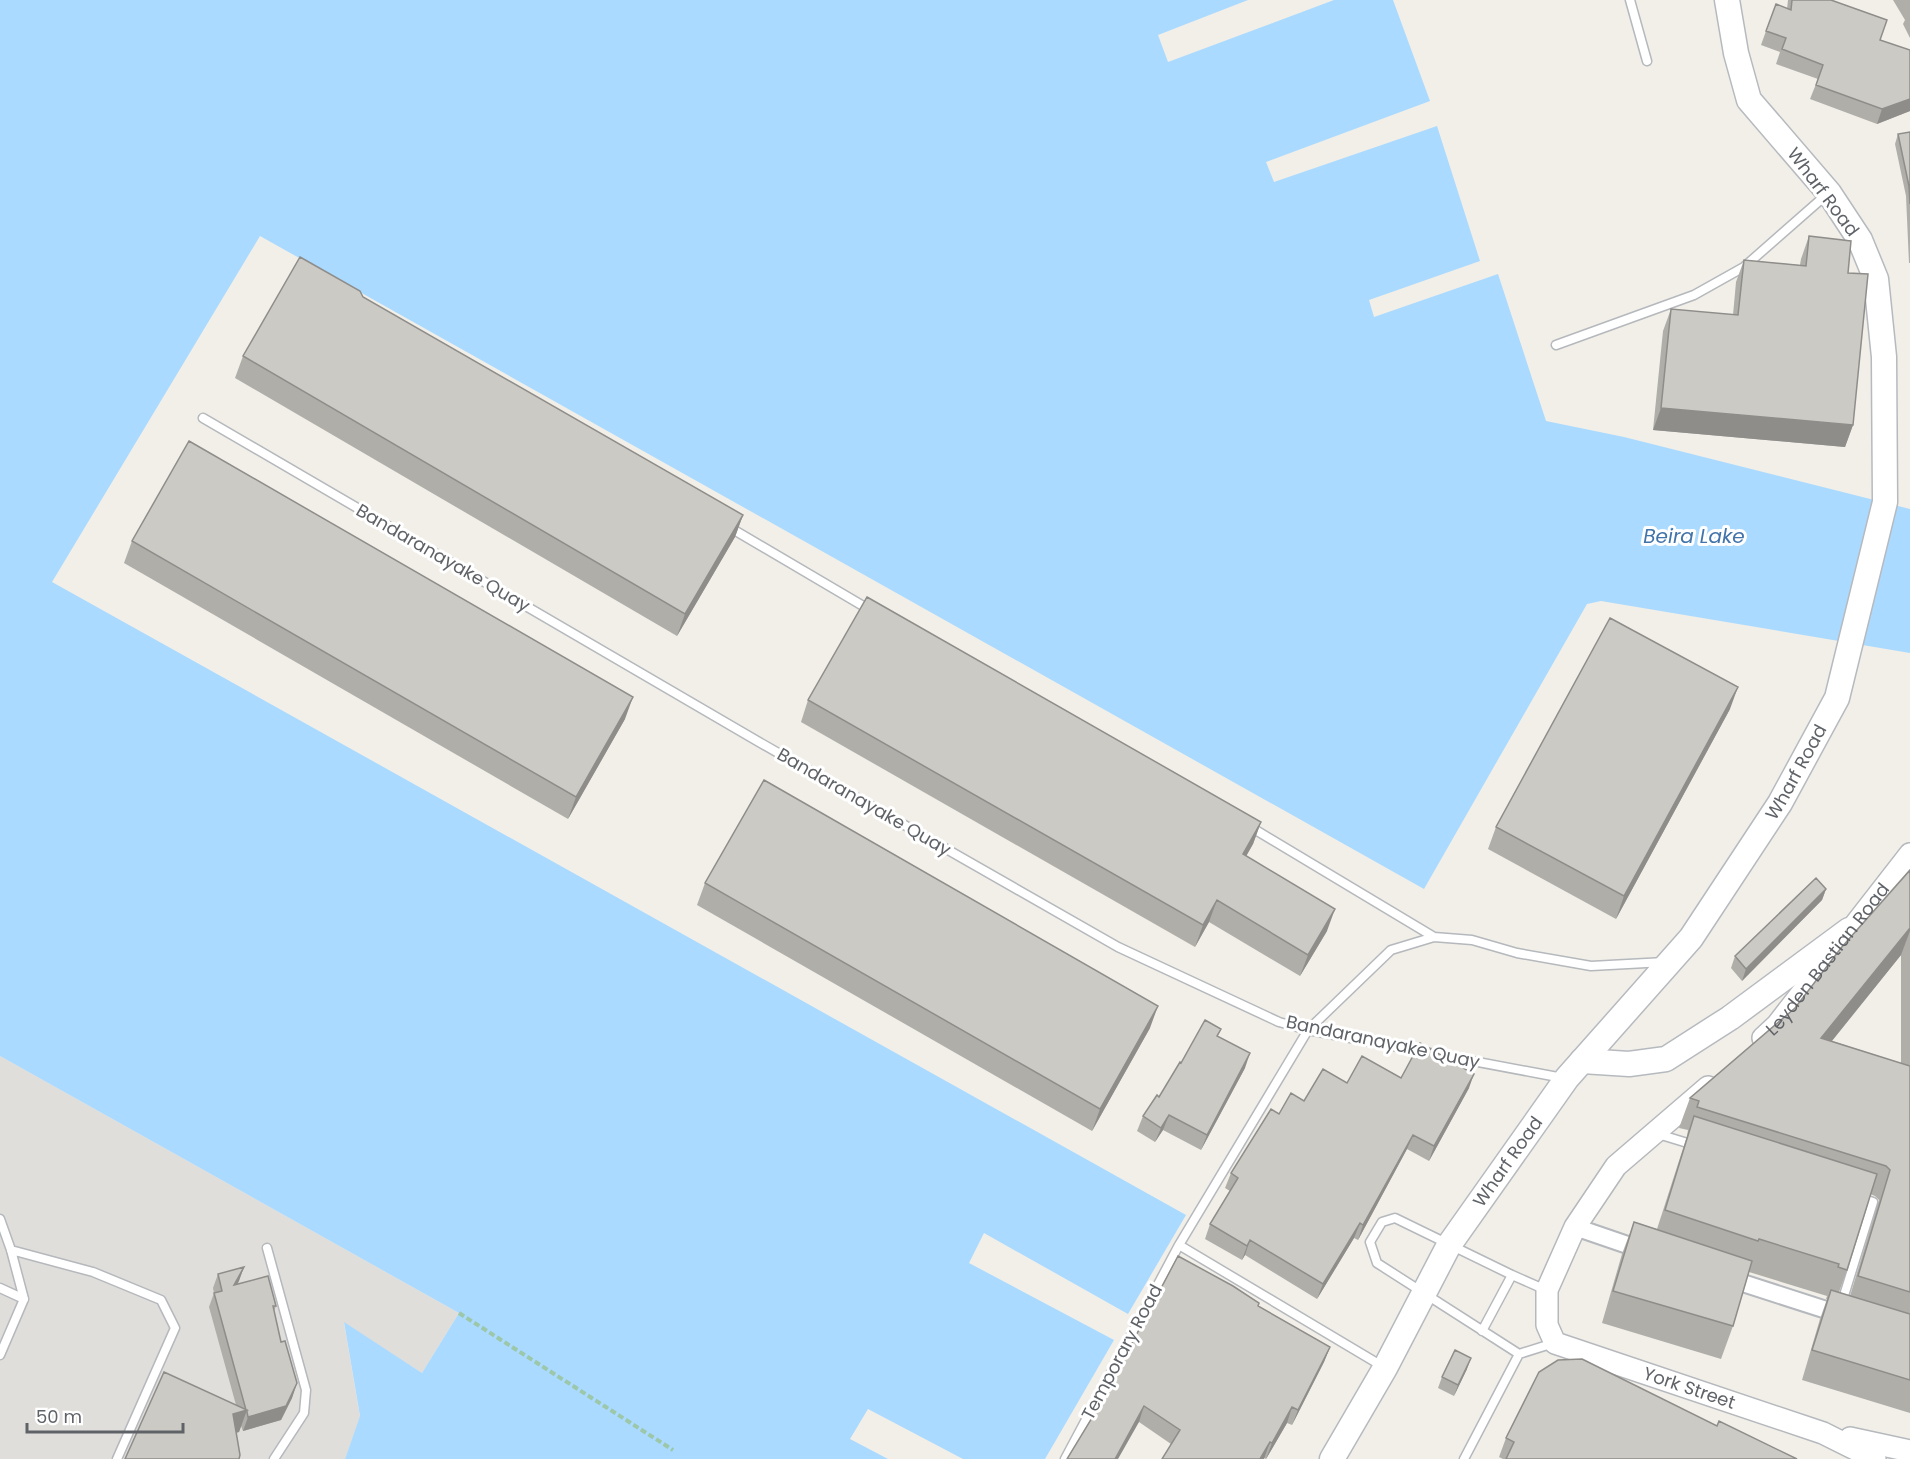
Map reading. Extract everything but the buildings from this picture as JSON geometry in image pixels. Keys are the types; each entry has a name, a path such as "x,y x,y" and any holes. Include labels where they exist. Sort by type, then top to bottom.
{"main road":[{"name":"Wharf Road","path":"1332,1459 1385,1368 1449,1245 1575,1070 1691,938 1780,803 1838,698 1886,502 1884,357 1876,279 1860,240 1829,193 1749,100 1736,53 1727,0"},
{"path":"1575,1070 1666,1059 1730,1018 1849,930"}],"street":[{"name":"Leyden Bastian Road","path":"1751,1048 1778,1025 1849,930 1910,854"},
{"path":"1555,1343 1547,1326 1547,1290 1575,1227 1616,1166 1725,1071"},
{"path":"1575,1227 1663,1256"},
{"path":"1707,1271 1859,1320"},
{"name":"York Street","path":"1555,1343 1823,1433 1910,1451"},
{"name":"York Street","path":"1823,1433 1875,1459"}],"lane":[{"path":"1630,0 1647,61"},
{"path":"1556,345 1694,295 1714,284 1744,267 1829,193"},
{"name":"Bandaranayake Quay","path":"203,418 759,742 1118,947 1279,1022 1308,1030 1575,1070"},
{"path":"719,521 879,615"},
{"path":"1242,822 1434,937 1472,940 1517,953 1591,966 1670,962"},
{"name":"Temporary Road","path":"1065,1459 1179,1245 1308,1030 1391,950 1434,937"},
{"path":"1655,1133 1699,1147"},
{"path":"1838,1314 1874,1202 1852,1195"},
{"path":"1519,1354 1377,1263 1370,1242 1382,1222 1395,1218 1547,1290"},
{"path":"0,1219 24,1299 0,1355"},
{"path":"1179,1245 1385,1368"},
{"path":"267,1248 306,1390 304,1413 274,1459"},
{"path":"11,1250 93,1272 161,1300 175,1328 117,1459"},
{"path":"1482,1331 1512,1275"},
{"path":"0,1288 24,1299"},
{"path":"1464,1459 1519,1354 1555,1343"}],"path":[{"path":"459,1313 673,1450"}],"shaded area":[{"path":"0,1056 459,1313 422,1373 344,1323 360,1417 345,1459 0,1459"}],"water":[{"name":"Beira Lake","path":"0,0 1248,0 1158,35 1168,62 1334,0 1393,0 1430,101 1266,162 1274,182 1437,126 1480,261 1369,300 1374,317 1498,274 1546,421 1624,437 1910,509 1910,653 1601,601 1587,604 1424,889 260,236 52,582 1186,1215 1128,1314 984,1233 969,1263 1114,1340 1045,1459 963,1459 868,1409 850,1439 888,1459 345,1459 360,1416 344,1322 422,1373 459,1313 0,1056"}]}
